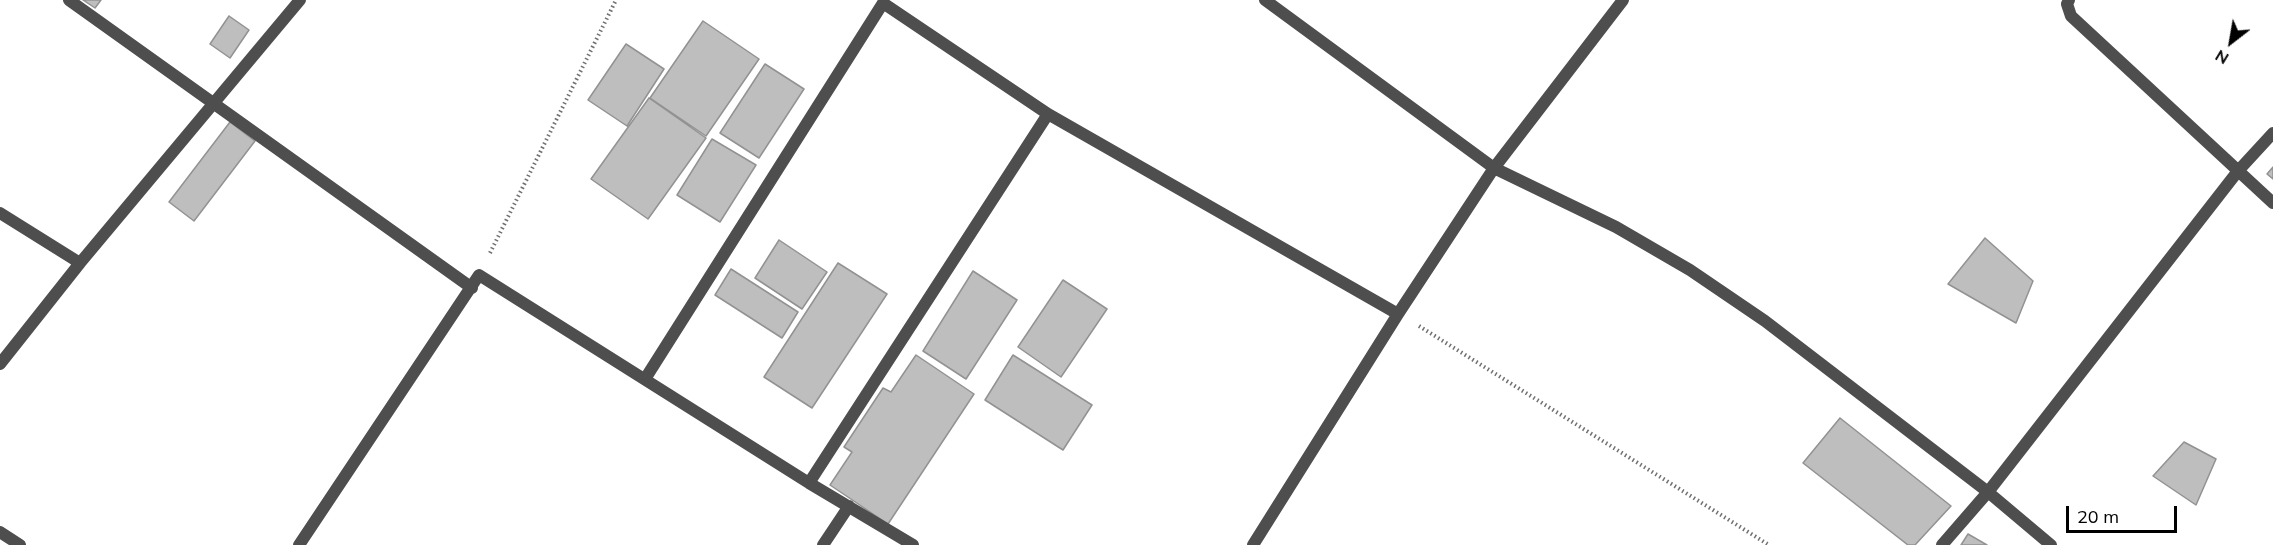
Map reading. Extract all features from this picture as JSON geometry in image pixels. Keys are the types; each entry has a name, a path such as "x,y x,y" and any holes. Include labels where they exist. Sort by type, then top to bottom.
{"street":[{"path":"69,0 472,288"},
{"path":"0,364 80,263 300,0"},
{"path":"1265,0 1494,168 1616,227 1690,270 1765,321 1988,492 2051,545"},
{"path":"1253,545 1398,314 1494,168 1623,0"},
{"path":"2069,0 2067,4 2071,16 2273,203"},
{"path":"645,379 883,3 1048,114 1398,314"},
{"path":"809,483 1048,114"},
{"path":"1942,545 1988,492 2238,171 2273,133"},
{"path":"0,213 80,263"},
{"path":"299,545 479,275 809,483 913,545"},
{"path":"823,545 849,506"},
{"path":"0,532 20,545"}],"path":[{"path":"479,275 616,0"},
{"path":"1398,314 1769,545"}],"building":[{"path":"83,0 101,0 95,8"},
{"path":"229,16 249,30 230,58 210,44"},
{"path":"703,21 759,59 706,136 650,98"},
{"path":"626,44 664,69 627,126 588,100"},
{"path":"765,64 804,89 759,158 720,133"},
{"path":"649,98 706,138 648,219 591,179"},
{"path":"230,122 255,141 194,221 169,202"},
{"path":"712,139 756,165 720,222 677,195"},
{"path":"2273,167 2273,179 2267,174"},
{"path":"1985,238 2033,281 2016,323 1948,284"},
{"path":"779,240 827,272 802,309 755,278"},
{"path":"838,263 887,294 812,408 764,377"},
{"path":"731,269 798,312 782,338 715,295"},
{"path":"973,271 1017,300 966,379 923,351"},
{"path":"1063,280 1107,309 1061,377 1018,347"},
{"path":"916,355 974,394 888,524 830,485 852,452 844,447 883,388 891,392"},
{"path":"1013,355 1092,405 1063,450 985,400"},
{"path":"1840,418 1951,506 1915,545 1908,545 1803,463"},
{"path":"2184,442 2216,459 2196,505 2153,476"},
{"path":"1968,534 1987,545 1961,545"}]}
